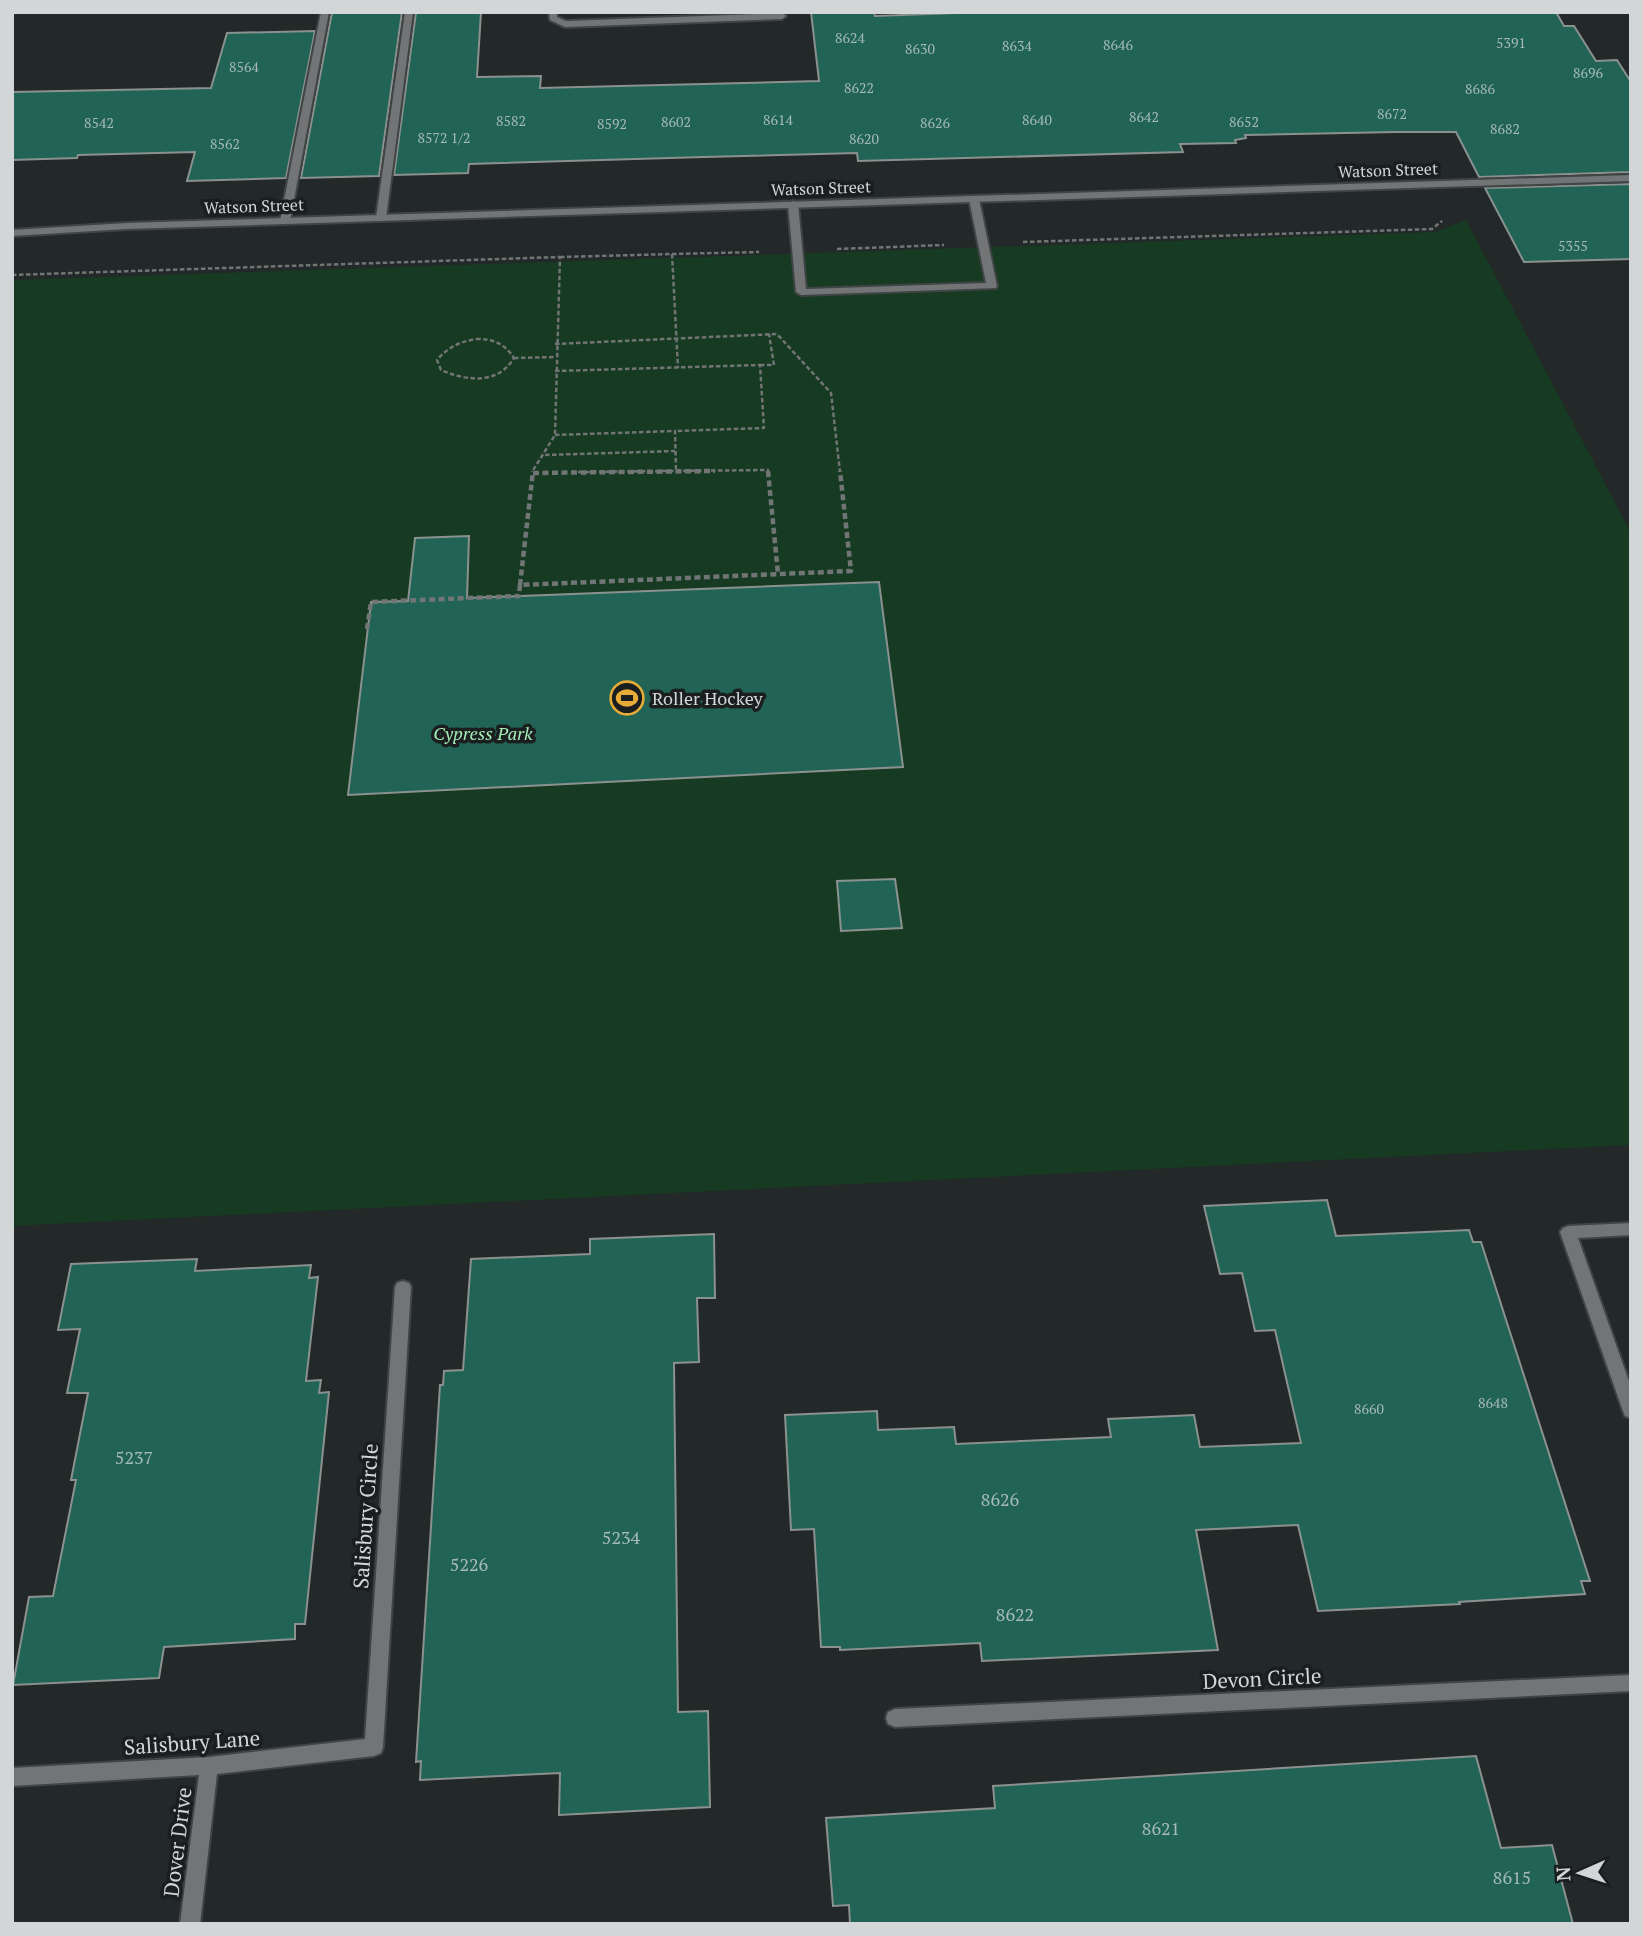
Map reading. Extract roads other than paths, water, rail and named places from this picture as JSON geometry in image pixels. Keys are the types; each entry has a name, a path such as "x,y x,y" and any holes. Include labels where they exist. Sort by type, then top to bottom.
{"street":[{"path":"285,221 325,12"},
{"path":"381,218 410,12"},
{"path":"553,12 553,18 565,24 782,16"},
{"name":"Watson Street","path":"12,233 285,221 1631,178"},
{"path":"793,204 801,292 992,286 974,199"},
{"path":"1631,1229 1568,1232 1631,1411"},
{"name":"Salisbury Circle","path":"374,1747 402,1287"},
{"name":"Devon Circle","path":"895,1718 1631,1683"},
{"name":"Salisbury Lane","path":"12,1777 209,1766 374,1747"},
{"name":"Dover Drive","path":"190,1924 209,1766"}],"place":[{"name":"Roller Hockey","path":"627,698"}],"park label":[{"name":"Cypress Park","path":"483,733"}]}
